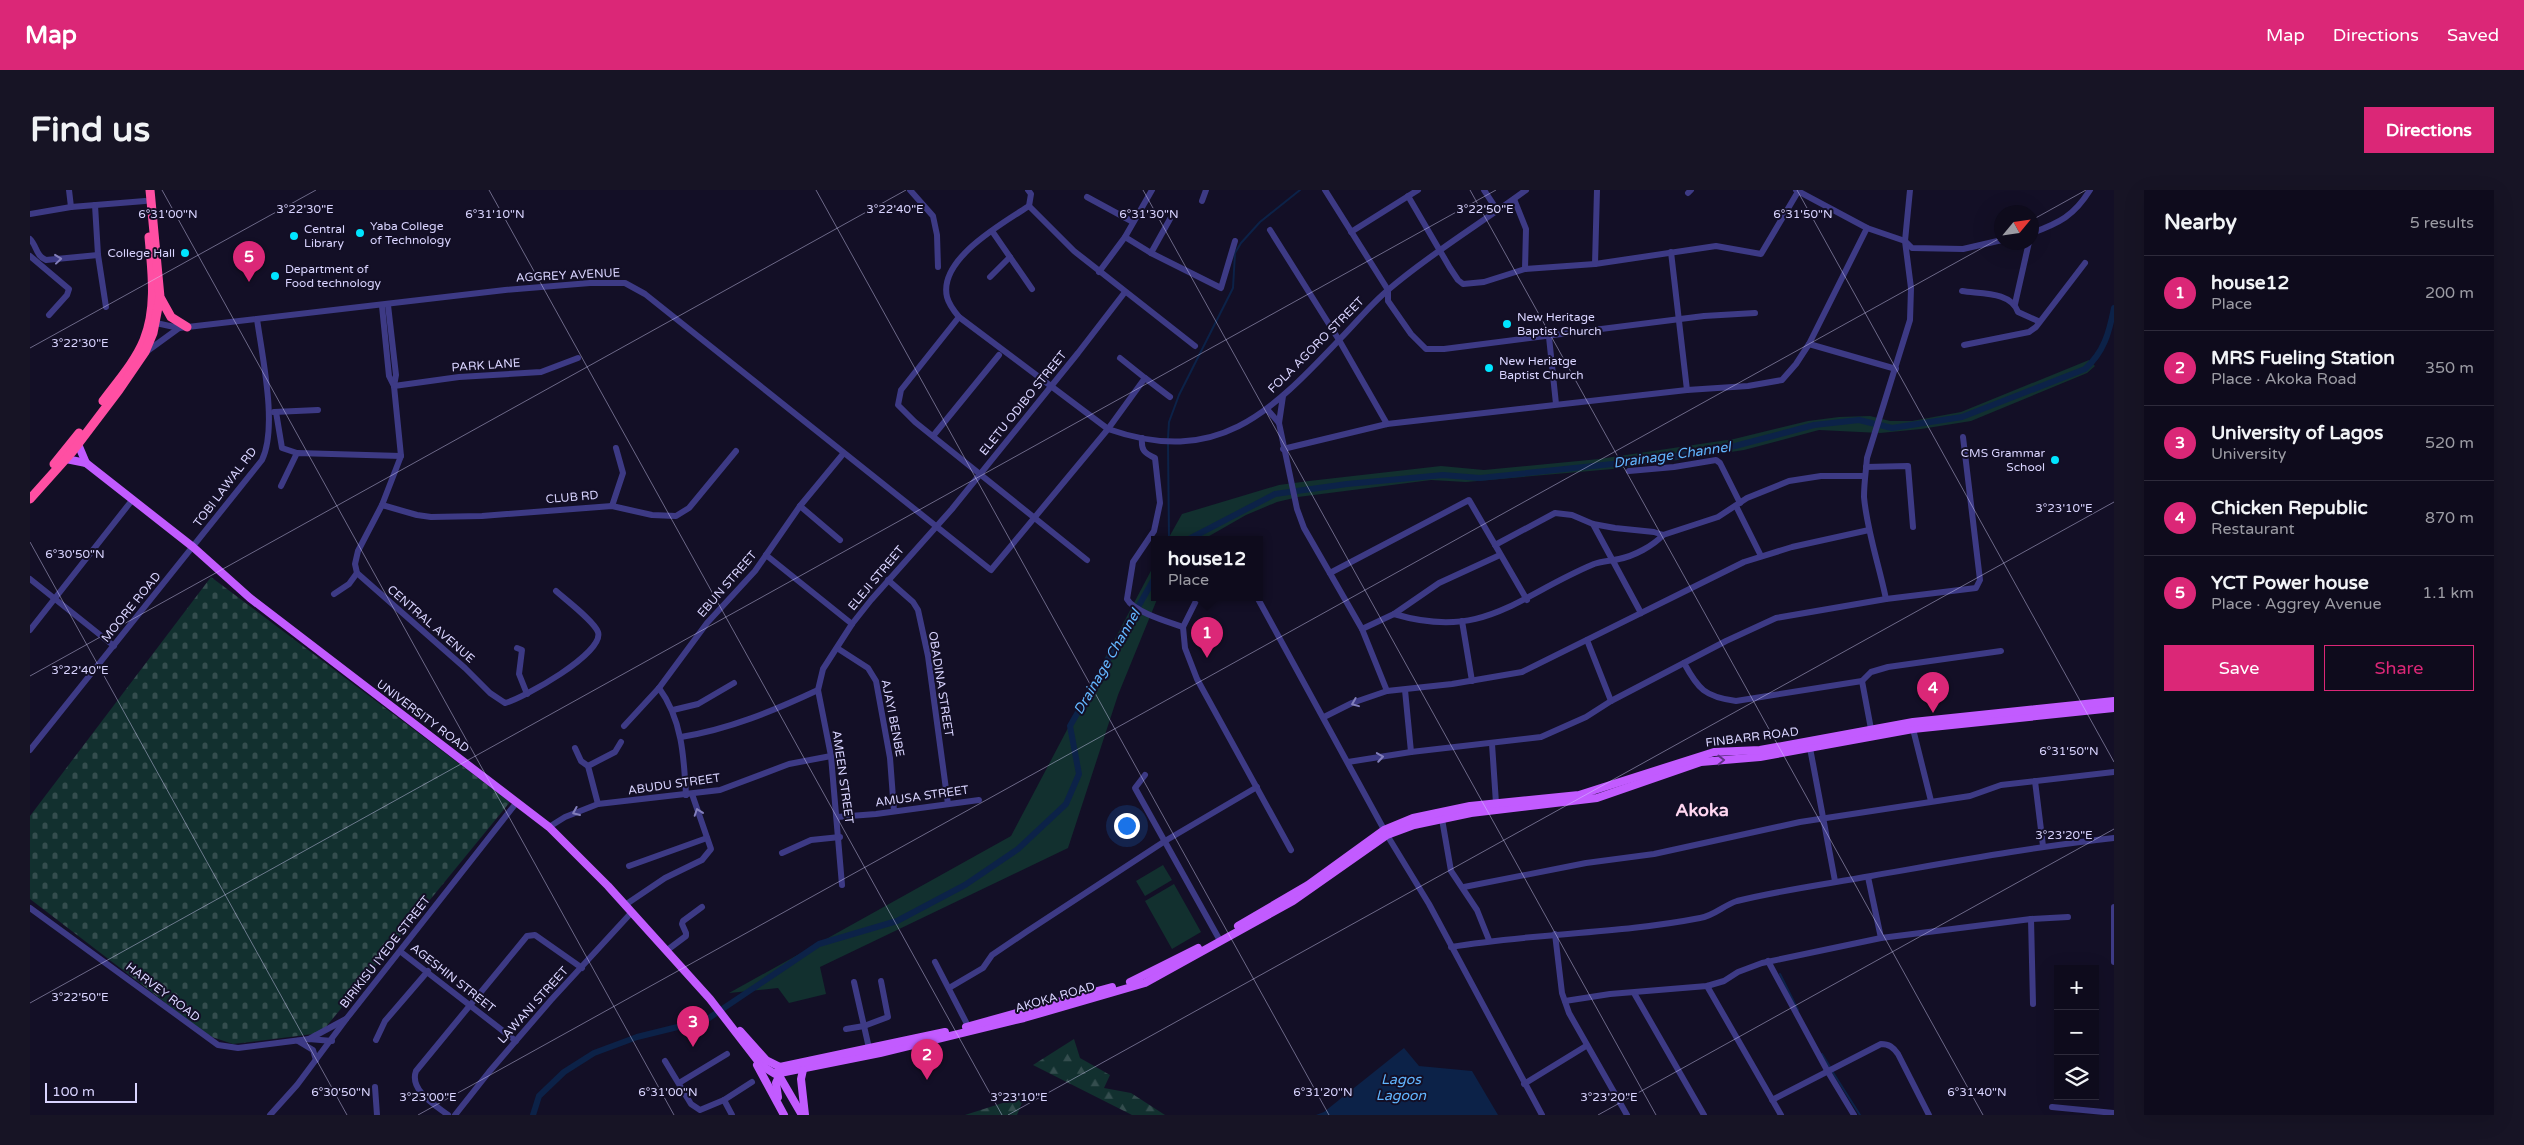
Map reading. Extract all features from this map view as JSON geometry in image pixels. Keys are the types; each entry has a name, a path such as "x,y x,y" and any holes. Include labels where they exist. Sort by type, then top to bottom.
{"highway":[{"path":"30,491 92,416 136,356 144,340 152,307 153,291 144,190"},
{"path":"30,499 78,444 145,352 156,323 160,297 150,190"},
{"path":"160,297 171,317 183,328"}],"main road":[{"path":"78,444 86,463"},
{"path":"66,459 86,463"},
{"name":"UNIVERSITY ROAD","path":"86,463 193,547 250,598 549,827 596,872 720,1012"},
{"name":"FINBARR ROAD","path":"1400,826 1452,810 1496,803 1579,795 1700,755 1767,749 1871,729 2114,701"},
{"name":"FINBARR ROAD","path":"1400,826 1480,812 1579,802 1597,798 1701,762 1760,757 1963,719 2114,708"},
{"path":"766,1060 778,1067 788,1066 968,1026 1144,980 1308,885 1386,833 1400,826"},
{"name":"AKOKA ROAD","path":"779,1074 1024,1018 1144,980 1293,901 1386,833"},
{"path":"720,1012 779,1074 803,1115"},
{"path":"720,1012 769,1072 779,1074"},
{"path":"741,1040 779,1103 784,1115"},
{"path":"779,1103 776,1087 779,1074 788,1066"},
{"path":"803,1070 801,1079 803,1115"}],"street":[{"path":"69,190 71,207"},
{"path":"910,190 933,216 937,236 938,267"},
{"path":"1099,272 1125,237 1152,190"},
{"path":"1202,201 1206,190"},
{"path":"1325,190 1388,290 1388,301 1411,334 1426,348 1444,349 1679,319 1755,314"},
{"path":"1351,232 1418,190"},
{"path":"1484,190 1497,210"},
{"name":"FOLA AGORO STREET","path":"958,318 1108,429 1142,438 1194,442 1219,436 1266,409 1283,396 1340,340 1365,311 1388,290 1440,250 1526,190"},
{"path":"1595,264 1597,190"},
{"path":"1408,196 1458,280 1463,284 1484,282 1526,269 1595,264 1716,246 1761,254 1798,190 1867,228 1905,241 1912,248 1963,249 1994,242"},
{"path":"1886,599 1869,530 1864,496 1865,476 1875,429 1896,369 1912,306 1905,241 1910,190"},
{"path":"2039,230 2062,221 2090,190"},
{"path":"1031,191 1029,206 969,247 960,258 947,284 947,299 958,318 898,394 898,405 933,436 1087,560"},
{"path":"1087,197 1133,222"},
{"path":"1514,199 1526,229 1526,269"},
{"path":"30,214 71,207 145,201"},
{"path":"95,205 98,255 106,307"},
{"path":"1029,206 1074,251 1195,346"},
{"path":"1151,253 1170,219"},
{"path":"1283,449 1387,424 1687,390 1748,386 1782,380 1796,364 1809,344 1867,228"},
{"path":"1270,230 1340,340 1387,424"},
{"path":"992,231 1032,288"},
{"path":"1125,237 1151,253 1220,288 1235,241"},
{"path":"30,239 36,246 38,255 46,260 98,255"},
{"path":"2027,250 2016,304 2018,312 2038,321"},
{"path":"1671,252 1687,390"},
{"path":"30,256 68,289 66,295 49,315"},
{"path":"990,277 1010,257"},
{"path":"1964,345 2029,332 2084,263"},
{"name":"AGGREY AVENUE","path":"183,328 505,290 625,283 645,294 990,570 1032,517"},
{"path":"1962,291 2002,297 2016,304"},
{"name":"ELETU ODIBO STREET","path":"936,525 1051,387 1125,292"},
{"path":"334,594 349,584 357,573 355,564 358,551 382,505 401,456 394,386 396,375 385,305"},
{"name":"TOBI LAWAL RD","path":"193,547 262,460 269,441 268,413 257,319"},
{"path":"156,323 183,328"},
{"path":"145,352 183,328"},
{"path":"1548,336 1556,404"},
{"path":"1809,344 1896,369"},
{"path":"933,436 999,355"},
{"name":"PARK LANE","path":"394,386 459,377 541,372 578,358"},
{"path":"1120,358 1170,397"},
{"path":"1032,517 1108,429 1145,378"},
{"path":"1283,396 1279,423 1283,449 1294,497 1304,528 1362,629 1387,691"},
{"path":"1266,409 1279,423"},
{"path":"268,413 318,410"},
{"path":"276,412 282,448 297,453 401,456"},
{"path":"1348,762 1411,752 1521,740 1553,733 1684,663 1752,628 1776,618 1886,599 1968,590 1979,585 1977,545 1963,436"},
{"path":"1142,438 1141,447 1144,452 1155,458 1160,503 1154,531 1133,562 1127,599 1132,605 1149,614 1183,627"},
{"path":"612,506 623,469 616,448"},
{"name":"CLUB RD","path":"382,505 416,515 448,517 612,506 652,515 678,515 689,508 736,451"},
{"path":"281,486 297,453"},
{"name":"EBUN STREET","path":"624,726 658,688 707,623 746,582 800,506 844,454"},
{"path":"1630,471 1674,467 1716,460 1720,463 1761,556"},
{"path":"1866,467 1908,466 1914,527"},
{"path":"1394,614 1417,621 1462,621 1485,617 1527,600 1593,565 1611,558 1616,560 1631,555 1663,535 1710,520 1738,504 1789,481 1821,476 1865,476"},
{"path":"30,630 133,499"},
{"path":"1330,574 1464,500 1469,500 1527,600"},
{"path":"800,506 840,540"},
{"path":"1495,545 1555,513 1572,515 1594,524 1654,532 1663,535"},
{"path":"1594,524 1641,613"},
{"name":"ELEJI STREET","path":"837,648 852,624 936,525"},
{"path":"1324,717 1387,691 1472,681 1522,672 1761,556 1818,540 1869,530"},
{"name":"MOORE ROAD","path":"30,750 193,547"},
{"path":"1362,629 1394,614 1439,583 1500,555"},
{"path":"766,556 852,624"},
{"name":"CENTRAL AVENUE","path":"357,573 490,693 505,702 527,694 581,660 598,637 598,632 593,625 556,591"},
{"path":"30,579 114,646"},
{"name":"OBADINA STREET","path":"888,580 913,602 918,610 928,656 948,804"},
{"path":"1196,601 1183,627 1185,648 1197,679 1291,850"},
{"path":"1259,601 1386,833 1408,867 1542,1115"},
{"path":"1462,621 1472,681"},
{"path":"1587,640 1611,701"},
{"path":"517,648 522,650 519,674 527,694"},
{"name":"AMEEN STREET","path":"837,648 823,669 818,690 831,756 840,837 842,885"},
{"name":"AJAYI BENBE","path":"837,648 868,668 876,682 890,758 894,811"},
{"path":"1684,663 1701,690 1718,698 1736,702 1862,681 1871,672 1929,660 2001,651"},
{"path":"1862,681 1871,729"},
{"path":"673,710 698,704 734,683"},
{"path":"625,905 665,878 702,860 710,851 707,838 689,794 681,737 673,710 658,688"},
{"path":"681,737 712,732 744,722 818,690"},
{"path":"1406,690 1411,752"},
{"path":"1913,729 1931,801"},
{"path":"588,766 615,752 621,742"},
{"path":"1492,744 1496,803"},
{"path":"575,748 581,761 588,766 598,804"},
{"path":"1810,748 1835,881"},
{"name":"ABUDU STREET","path":"549,827 565,817 598,804 689,794 736,786 789,764 831,756"},
{"path":"1464,888 1586,863 1654,854 1824,818 1970,796 2001,785 2114,772"},
{"path":"1146,775 1135,788 1218,938"},
{"path":"2035,781 2043,846"},
{"path":"949,988 983,968 1000,948 1165,842 1257,788"},
{"name":"AMUSA STREET","path":"837,817 979,800"},
{"name":"BIRIKISU IYEDE STREET","path":"270,1115 332,1041 347,1018 401,952 517,802"},
{"path":"1442,819 1451,871 1477,910 1489,940"},
{"path":"782,853 811,840 840,837"},
{"path":"629,866 707,838"},
{"path":"1451,946 1489,940 1701,918 1736,902 1835,881 1868,877 2043,846 2114,838"},
{"path":"1868,877 1881,938"},
{"path":"666,951 686,936 682,924 683,920 702,907"},
{"path":"2114,907 2114,962"},
{"name":"HARVEY ROAD","path":"30,908 218,1045 238,1048 309,1039"},
{"name":"LAWANI STREET","path":"455,1115 516,1041 631,913"},
{"path":"1565,1001 1610,994 1707,986 1724,981 1738,972 1768,961 1881,938 2032,919 2068,917"},
{"path":"2032,919 2032,1004"},
{"path":"448,1115 421,1092 414,1076 468,1005 531,934 535,934 582,968"},
{"path":"1555,934 1565,1001 1569,1013 1586,1046 1627,1115"},
{"name":"AGESHIN STREET","path":"401,952 516,1041"},
{"path":"1768,961 1831,1070 1854,1115"},
{"path":"935,962 968,1026"},
{"path":"376,1040 385,1020 428,971"},
{"path":"846,1029 885,1020 889,1014 882,981"},
{"path":"854,982 869,1048"},
{"path":"1707,986 1781,1115"},
{"path":"1634,993 1704,1115"},
{"path":"309,1039 347,1018"},
{"path":"309,1039 332,1041"},
{"path":"297,1041 313,1050 316,1060"},
{"path":"1772,1100 1881,1044 1890,1046 1898,1054 1930,1115"},
{"path":"1524,1084 1586,1046"},
{"path":"679,1083 726,1054"},
{"path":"665,1061 695,1108 700,1110 724,1100 752,1082"},
{"path":"375,1087 377,1115"},
{"path":"724,1100 732,1115"},
{"path":"2052,1106 2114,1113"}],"green space":[{"path":"2089,360 2095,366 2087,373 1971,421 1880,433 1819,430 1744,450 1624,468 1466,482 1431,480 1298,497 1277,502 1246,515 1209,536 1170,536 1182,514 1279,485 1441,466 1484,470 1599,459 1734,439 1808,421 1870,416 1890,421 1912,421 1961,412"},
{"path":"1151,571 1151,601 1156,601 1118,695 1068,848 820,967 826,994 789,1003 778,988 729,993 1011,836"},
{"path":"211,577 510,802 321,1033 233,1044 209,1036 30,899 30,816"},
{"path":"1163,865 1172,880 1145,896 1136,881"},
{"path":"1174,884 1201,932 1172,949 1145,901"},
{"path":"1074,1039 1080,1058 1110,1075 1104,1088 1131,1093 1165,1115 1132,1115 1033,1065"},
{"path":"1012,1100 1023,1100 1017,1115 965,1115"}],"water":[{"name":"Lagos Lagoon","path":"1404,1048 1419,1066 1472,1071 1498,1115 1316,1115 1324,1112"}],"waterway":[{"path":"1168,438 1169,422 1179,395 1233,288 1235,253 1241,243 1260,222 1300,190"},
{"name":"Drainage Channel","path":"1195,536 1275,494 1347,484 1443,475 1480,478 1660,459 1735,446 1814,425 1859,420 1892,428 1962,417 2085,369 2097,356 2105,342 2114,308"},
{"path":"1168,443 1169,536"},
{"name":"Drainage Channel","path":"533,1115 539,1096 564,1072 594,1053 637,1037 706,1020 819,944 897,921 965,885 1018,849 1066,804 1079,774 1070,726 1151,584"},
{"path":"1780,974 1798,1010"},
{"path":"1822,1054 1830,1067"},
{"path":"1832,1071 1860,1115"}],"place":[{"name":"Yaba College of Technology","path":"360,233"},
{"name":"Central Library","path":"294,236"},
{"name":"College Hall","path":"185,253"},
{"name":"Department of Food technology","path":"275,276"},
{"name":"YCT Power house","path":"249,282"},
{"name":"New Heritage Baptist Church","path":"1507,324"},
{"name":"New Heriatge Baptist Church","path":"1489,368"},
{"name":"CMS Grammar School","path":"2055,460"},
{"name":"house12","path":"1207,658"},
{"name":"Chicken Republic","path":"1933,713"},
{"name":"University of Lagos","path":"693,1047"},
{"name":"MRS Fueling Station","path":"927,1080"}],"district":[{"name":"Akoka","path":"1702,810"}]}
